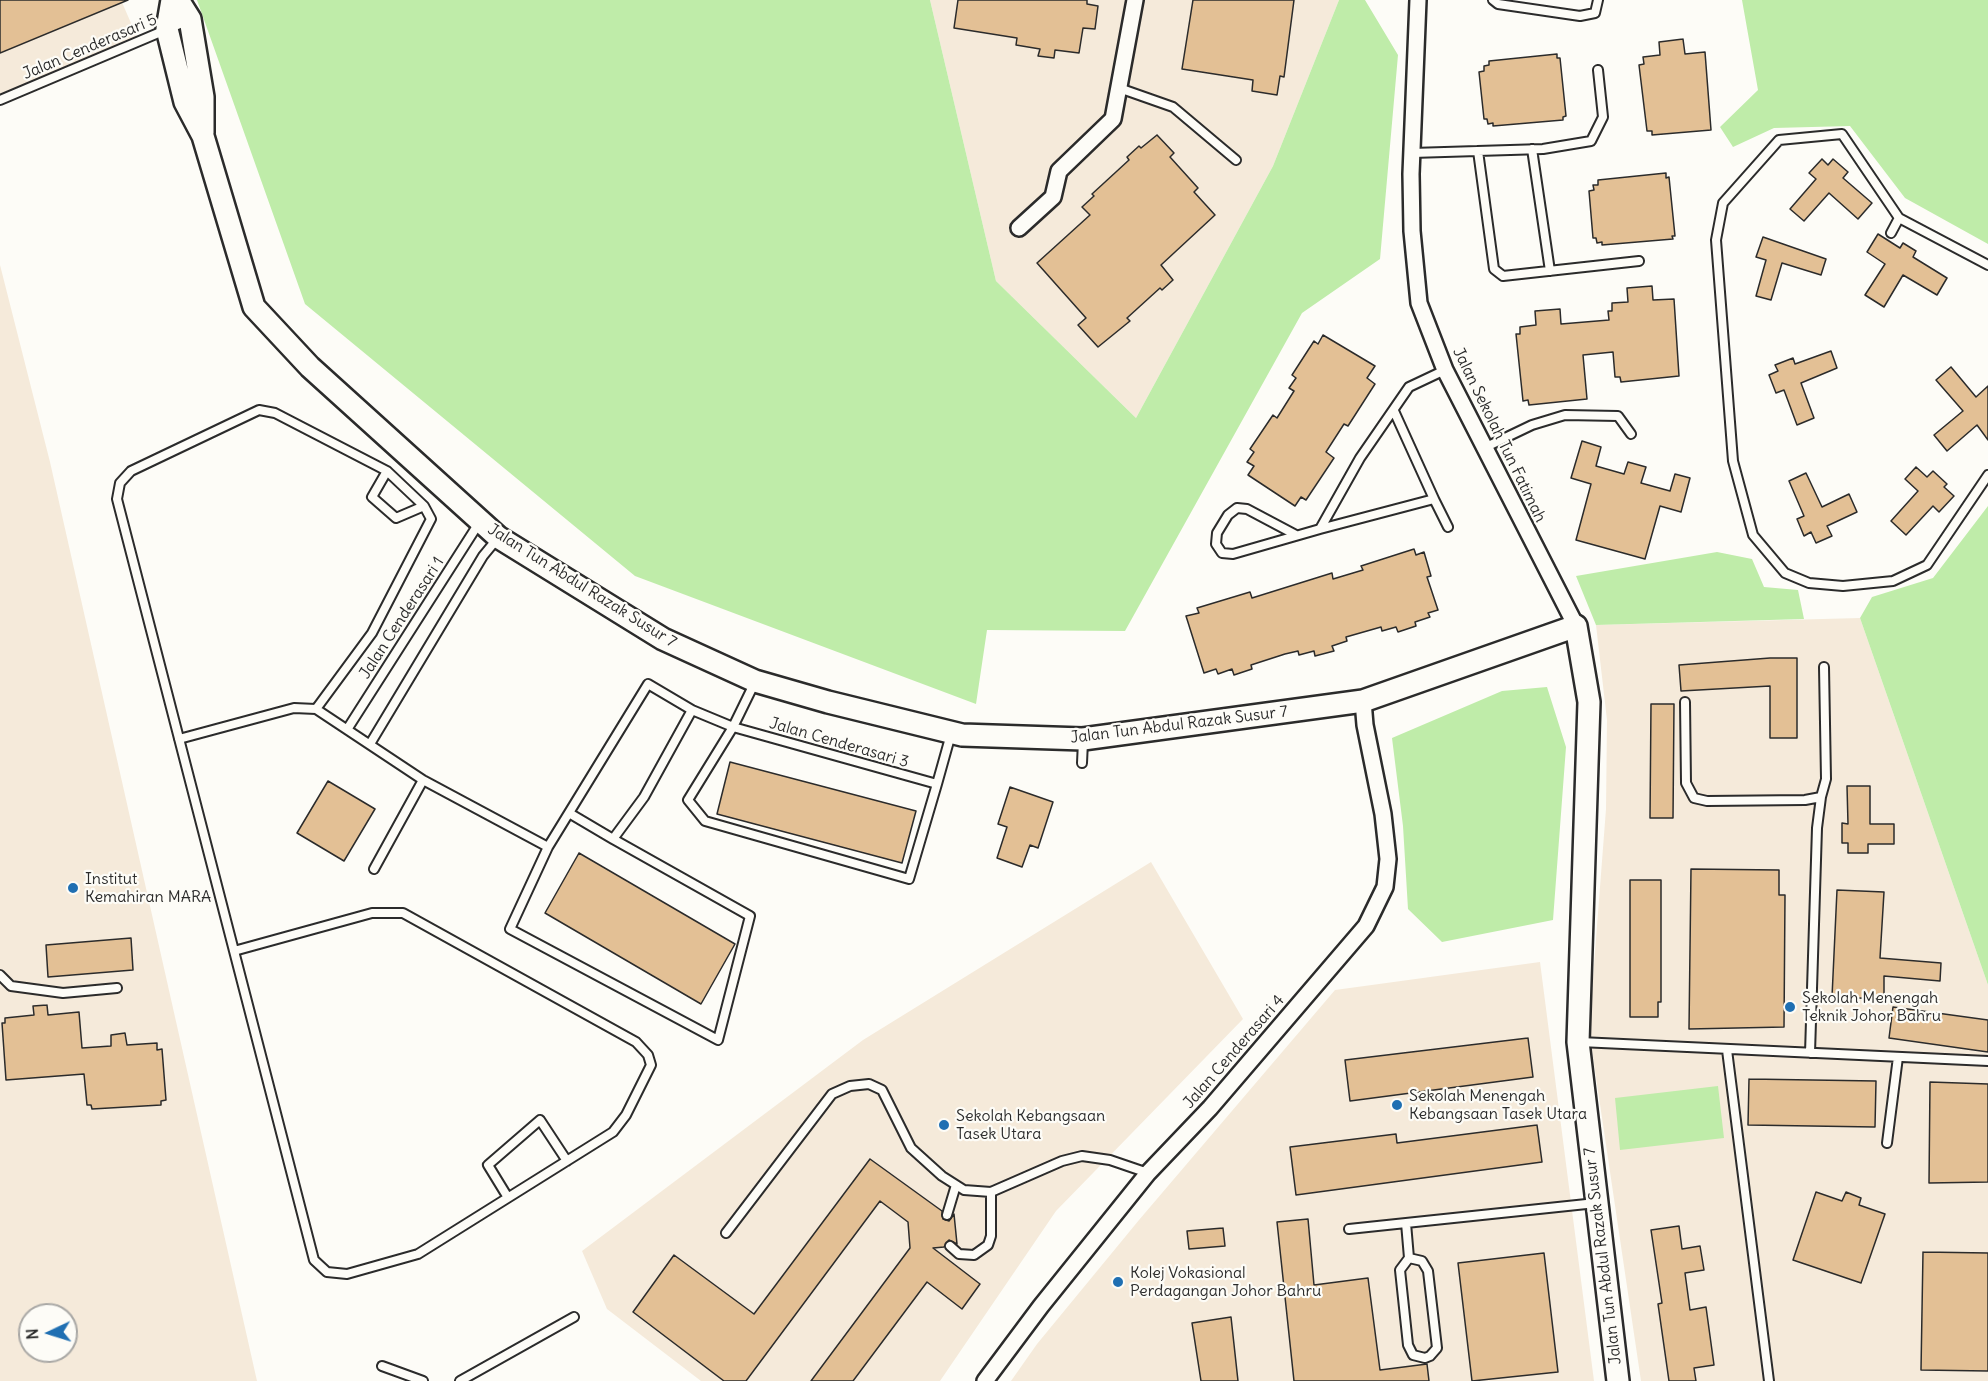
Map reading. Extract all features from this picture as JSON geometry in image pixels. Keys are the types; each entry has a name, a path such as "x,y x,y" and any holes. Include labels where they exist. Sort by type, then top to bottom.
{"street":[{"path":"167,29 172,0"},
{"path":"178,0 190,19"},
{"path":"1019,228 1053,198 1059,171 1113,119 1136,0"},
{"name":"Jalan Sekolah Tun Fatimah","path":"1418,0 1412,153 1412,231 1419,303 1445,370 1576,626"},
{"name":"Jalan Tun Abdul Razak Susur 7","path":"190,19 203,97 203,136"},
{"name":"Jalan Tun Abdul Razak Susur 7","path":"167,29 185,102 203,136 254,307 310,367 479,523 663,639 755,681 828,702 965,735 1083,739 1363,701 1576,626 1589,702 1578,1042 1618,1381"},
{"name":"Jalan Cenderasari 4","path":"985,1381 1041,1306 1148,1173 1210,1108 1366,926 1385,887 1388,859 1383,814 1365,725 1363,701"}],"lane":[{"path":"1493,0 1498,4 1580,16 1595,13 1598,0"},
{"name":"Jalan Cenderasari 5","path":"0,100 190,19"},
{"path":"1412,153 1532,149 1591,141 1603,117 1598,70"},
{"path":"1119,87 1173,107 1236,160"},
{"path":"1988,265 1899,218 1842,134 1779,140 1723,203 1716,240 1733,461 1753,535 1785,573 1809,583 1843,586 1893,581 1927,565 1988,475"},
{"path":"1532,149 1550,271"},
{"path":"1478,151 1494,268 1503,276 1639,261"},
{"path":"1891,233 1899,218"},
{"path":"1320,529 1360,458 1410,387 1445,370"},
{"path":"234,951 372,913 403,913 636,1042 648,1055 651,1065 626,1115 613,1132 507,1196 418,1254 347,1274 327,1272 314,1260 234,951 179,738 117,499 120,483 131,471 260,410 275,413 387,471 424,506 431,519 372,633 316,709"},
{"path":"1394,411 1448,527"},
{"path":"1484,448 1532,425 1565,415 1617,416 1630,434"},
{"path":"387,471 372,497 396,518 424,506"},
{"path":"1296,536 1247,509 1237,508 1228,514 1217,533 1215,544 1222,553 1233,554 1434,499"},
{"name":"Jalan Cenderasari 1","path":"348,728 479,523"},
{"path":"370,744 483,556 498,537"},
{"path":"1810,1053 1817,828 1826,779 1824,667"},
{"path":"755,681 733,727 687,800 705,821 909,879 937,784 965,735"},
{"name":"Jalan Cenderasari 3","path":"569,813 648,684 692,710 733,727 937,784"},
{"path":"1685,702 1686,783 1694,798 1707,801 1805,800 1821,797"},
{"path":"179,738 294,708 316,709 348,728 423,780 548,847"},
{"path":"614,839 644,797 692,710"},
{"path":"1082,764 1083,739"},
{"path":"374,869 423,780"},
{"path":"569,813 614,839 750,916 718,1040 510,929 548,847 569,813"},
{"path":"0,975 11,986 63,993 117,988"},
{"path":"1578,1042 1988,1061"},
{"path":"1727,1050 1769,1381"},
{"path":"1887,1143 1898,1057"},
{"path":"726,1233 832,1094 850,1086 869,1084 882,1089 911,1148 964,1190 991,1192 1062,1161 1082,1156 1110,1160 1148,1173"},
{"path":"507,1196 488,1165 540,1120 567,1161"},
{"path":"947,1215 956,1185"},
{"path":"950,1246 959,1254 974,1255 988,1245 991,1236 991,1192"},
{"path":"1349,1229 1597,1203"},
{"path":"1406,1223 1409,1258 1400,1270 1408,1346 1413,1355 1424,1358 1430,1356 1437,1348 1428,1271 1422,1261 1409,1258"},
{"path":"460,1381 574,1317"},
{"path":"382,1366 423,1381"}],"shaded area":[{"path":"0,0 121,0 140,44 0,101"},
{"path":"930,0 1339,0 1273,166 1136,418 996,281"},
{"name":"Institut Kemahiran MARA","path":"0,265 50,462 257,1381 0,1381"},
{"name":"Sekolah Menengah Teknik Johor Bahru","path":"1860,618 1988,985 1988,1381 1641,1381 1589,1030 1606,809 1607,720 1596,625"},
{"name":"Sekolah Kebangsaan Tasek Utara","path":"1151,862 1243,1019 1056,1211 940,1381 701,1381 607,1309 582,1251 863,1040"},
{"name":"Sekolah Menengah Kebangsaan Tasek Utara","path":"1540,962 1594,1381 1011,1381 1037,1344 1139,1220 1335,990"}],"green space":[{"path":"197,0 930,0 996,281 1136,418 1273,166 1339,0 1365,0 1398,55 1380,259 1302,313 1125,631 987,630 976,704 635,576 305,304"},
{"path":"1742,0 1988,0 1988,244 1905,198 1850,126 1774,128 1733,147 1720,127 1758,90"},
{"path":"1988,506 1988,985 1860,618 1872,597 1933,578"},
{"path":"1717,552 1752,559 1764,587 1798,590 1804,619 1596,625 1576,576"},
{"path":"1547,687 1566,747 1553,920 1442,942 1408,909 1403,826 1392,738 1502,691"},
{"path":"1718,1086 1724,1138 1620,1150 1615,1098"}],"building":[{"path":"0,0 128,0 0,53"},
{"path":"958,0 1087,0 1087,4 1098,6 1095,29 1083,28 1079,53 1055,50 1054,58 1038,56 1040,49 1016,45 1017,38 954,28"},
{"path":"1193,0 1294,0 1284,77 1280,76 1277,95 1252,91 1253,80 1182,69"},
{"path":"1683,39 1685,54 1705,52 1711,130 1652,135 1652,131 1647,131 1639,65 1644,64 1643,57 1660,55 1659,42"},
{"path":"1557,54 1557,58 1560,58 1566,116 1563,120 1493,126 1493,123 1488,124 1487,119 1484,119 1479,72 1484,71 1484,66 1489,65 1489,61"},
{"path":"1157,135 1174,153 1170,157 1198,188 1194,192 1215,215 1161,265 1173,280 1162,290 1160,288 1127,318 1130,321 1098,347 1078,325 1086,318 1037,263 1090,215 1082,207 1094,196 1092,194 1129,160 1127,157 1139,146 1141,148"},
{"path":"1822,159 1828,165 1833,159 1848,172 1843,178 1872,203 1858,219 1829,193 1804,221 1790,209 1816,179 1809,173"},
{"path":"1666,173 1666,178 1669,177 1675,236 1672,236 1673,239 1602,245 1602,242 1597,243 1596,238 1593,238 1589,191 1594,190 1593,185 1598,185 1598,180"},
{"path":"1878,234 1900,248 1903,243 1916,251 1913,257 1947,278 1937,295 1903,275 1884,307 1865,295 1885,264 1867,252"},
{"path":"1763,237 1826,259 1821,275 1782,263 1771,300 1756,296 1766,260 1756,257"},
{"path":"1652,286 1653,300 1674,299 1679,376 1621,382 1620,377 1615,377 1613,352 1583,355 1587,399 1529,405 1528,400 1523,401 1516,334 1520,334 1520,327 1536,325 1535,311 1560,309 1561,324 1609,320 1608,311 1612,311 1612,303 1628,302 1627,288"},
{"path":"1323,335 1375,366 1367,378 1375,384 1348,426 1344,424 1326,452 1334,458 1306,500 1301,497 1295,506 1248,475 1254,466 1247,462 1254,452 1250,449 1273,415 1277,418 1294,391 1289,388 1296,378 1292,375 1314,341 1318,344"},
{"path":"1831,351 1837,368 1801,383 1814,418 1797,425 1784,390 1776,393 1769,375 1778,371 1775,365 1793,358 1795,364"},
{"path":"1951,367 1976,397 1988,386 1988,440 1977,425 1947,451 1934,435 1963,411 1936,380"},
{"path":"1582,441 1601,447 1596,466 1624,474 1628,462 1646,467 1641,483 1670,491 1675,474 1690,478 1681,512 1660,506 1645,559 1576,540 1591,484 1571,478"},
{"path":"1916,467 1927,477 1933,471 1947,484 1944,487 1954,496 1939,512 1933,506 1906,535 1891,521 1918,491 1905,479"},
{"path":"1806,473 1822,507 1849,494 1857,512 1827,526 1832,536 1816,543 1811,532 1804,536 1797,519 1804,516 1789,481"},
{"path":"1414,549 1416,555 1424,552 1431,576 1427,577 1438,610 1428,613 1430,617 1415,622 1416,626 1398,632 1396,627 1382,631 1381,627 1346,637 1347,641 1332,646 1334,651 1315,656 1314,651 1299,655 1298,651 1285,654 1251,665 1252,669 1234,675 1232,669 1218,674 1216,669 1204,673 1186,616 1199,613 1197,608 1250,592 1252,598 1332,573 1333,579 1363,570 1361,566"},
{"path":"1797,658 1797,738 1770,738 1770,686 1681,691 1679,665"},
{"path":"1651,704 1674,704 1673,818 1650,818"},
{"path":"730,762 916,811 902,863 717,814"},
{"path":"328,781 375,809 344,861 297,833"},
{"path":"1847,786 1870,786 1870,824 1894,824 1894,844 1868,844 1868,853 1848,853 1848,843 1842,843 1842,823 1848,824"},
{"path":"1010,787 1053,802 1038,848 1030,845 1022,867 997,858 1007,827 998,824"},
{"path":"579,853 735,944 701,1004 545,913"},
{"path":"1691,869 1779,870 1779,895 1785,895 1784,1027 1689,1029"},
{"path":"1630,880 1661,880 1661,1002 1658,1002 1658,1017 1630,1017"},
{"path":"1837,890 1884,892 1880,958 1941,963 1940,981 1884,976 1884,999 1832,997"},
{"path":"131,938 133,970 48,977 46,945"},
{"path":"47,1005 48,1015 79,1012 82,1048 111,1046 111,1035 125,1033 127,1045 157,1043 157,1050 162,1049 166,1100 161,1101 161,1105 92,1109 91,1105 87,1105 84,1074 6,1080 2,1023 5,1023 5,1018 34,1015 33,1006"},
{"path":"1893,1007 1988,1020 1988,1052 1889,1038"},
{"path":"1528,1038 1533,1077 1350,1101 1345,1060"},
{"path":"1749,1079 1876,1081 1875,1127 1748,1125"},
{"path":"1930,1082 1988,1084 1988,1182 1929,1183"},
{"path":"1537,1125 1542,1162 1296,1195 1290,1147 1396,1134 1397,1143"},
{"path":"870,1159 942,1211 943,1219 949,1221 954,1214 957,1244 949,1240 944,1247 933,1248 980,1284 962,1309 927,1282 853,1381 811,1381 910,1248 908,1222 880,1201 746,1381 724,1381 633,1312 674,1255 754,1314"},
{"path":"1816,1192 1842,1201 1846,1192 1861,1198 1859,1205 1885,1214 1861,1283 1793,1260"},
{"path":"1308,1219 1314,1285 1368,1278 1380,1370 1427,1364 1429,1381 1294,1381 1277,1222"},
{"path":"1679,1226 1682,1249 1700,1246 1704,1270 1685,1273 1690,1310 1706,1307 1714,1365 1694,1368 1696,1381 1669,1381 1658,1304 1662,1303 1651,1230"},
{"path":"1223,1228 1225,1246 1189,1249 1187,1231"},
{"path":"1923,1252 1988,1253 1988,1371 1921,1370"},
{"path":"1544,1253 1558,1372 1472,1381 1458,1263"},
{"path":"1231,1317 1238,1381 1201,1381 1192,1323"}],"place":[{"name":"Institut Kemahiran MARA","path":"73,888"},
{"name":"Sekolah Menengah Teknik Johor Bahru","path":"1790,1007"},
{"name":"Sekolah Menengah Kebangsaan Tasek Utara","path":"1397,1105"},
{"name":"Sekolah Kebangsaan Tasek Utara","path":"944,1125"},
{"name":"Kolej Vokasional Perdagangan Johor Bahru","path":"1118,1282"}]}
